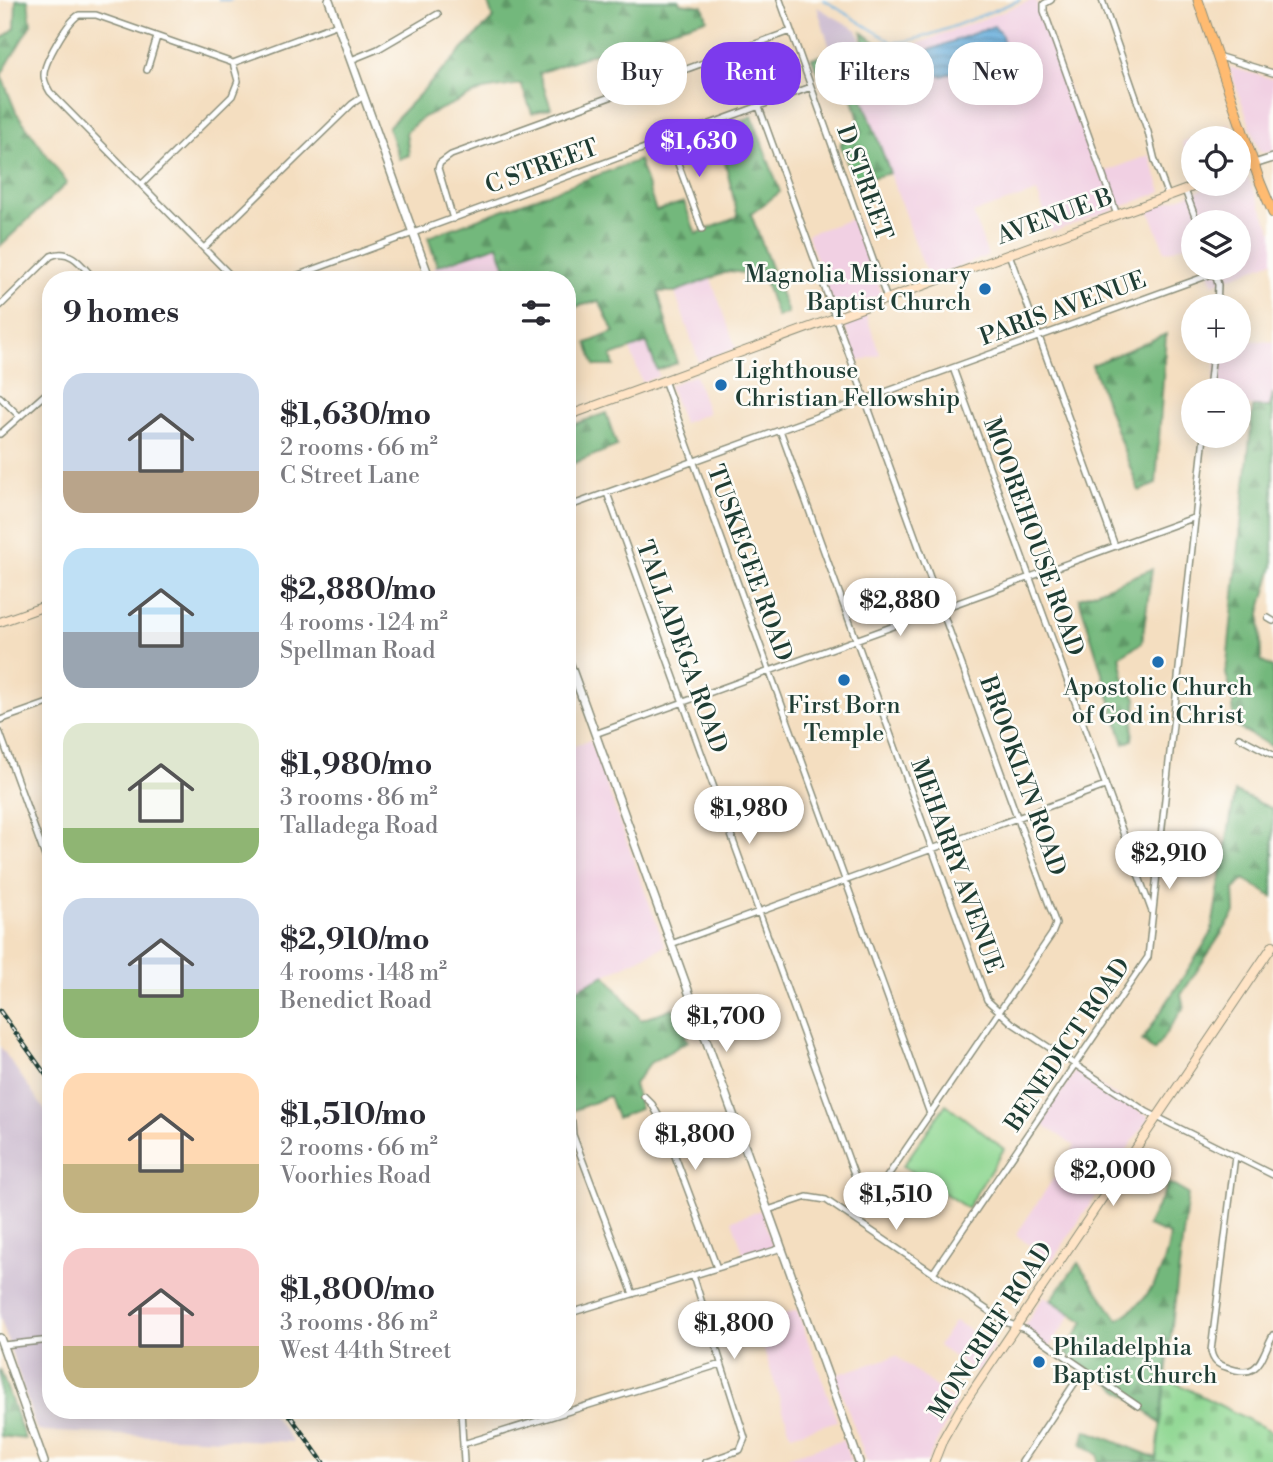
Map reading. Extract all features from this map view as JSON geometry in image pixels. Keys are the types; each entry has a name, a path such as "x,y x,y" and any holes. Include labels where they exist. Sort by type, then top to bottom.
{"main road":[{"path":"1198,0 1273,213"},
{"name":"AVENUE B","path":"576,413 1181,191"},
{"path":"0,622 42,607"},
{"name":"MONCRIEF ROAD","path":"934,1462 959,1411 1273,945"}],"street":[{"path":"329,0 427,271"},
{"name":"D STREET","path":"780,0 887,299"},
{"path":"1051,0 1044,4 1044,11 1117,215"},
{"path":"1102,0 1168,196"},
{"path":"351,60 378,49 438,14"},
{"path":"226,271 50,92 44,80 44,71 68,24 79,15 96,15 233,63 338,24"},
{"path":"453,219 438,168 440,163 451,155 791,31"},
{"path":"147,70 158,37"},
{"path":"1217,56 1273,73"},
{"path":"142,184 232,96 238,81 233,63"},
{"name":"C STREET","path":"309,271 811,87"},
{"path":"204,248 352,104 364,96"},
{"name":"BROOKLYN ROAD","path":"759,107 1056,924 1052,934 857,1221"},
{"path":"669,139 702,229"},
{"path":"1254,164 1273,158"},
{"path":"0,306 51,256 62,253 73,257 86,271"},
{"path":"1009,254 1115,546"},
{"name":"PARIS AVENUE","path":"576,504 1188,280"},
{"name":"MOOREHOUSE ROAD","path":"953,368 1153,915"},
{"name":"TUSKEGEE ROAD","path":"664,380 930,1114"},
{"path":"0,397 19,416"},
{"path":"0,434 42,397"},
{"name":"MEHARRY AVENUE","path":"780,430 984,994 999,1012 1147,1112 1273,1175"},
{"name":"BENEDICT ROAD","path":"933,1273 1146,961 1150,951 1203,448"},
{"name":"TALLADEGA ROAD","path":"607,493 866,1207"},
{"path":"595,734 1196,517"},
{"path":"576,681 859,1462"},
{"path":"0,720 42,705"},
{"path":"0,733 42,848"},
{"path":"1239,737 1273,755"},
{"path":"671,944 1105,786"},
{"path":"644,1096 652,1104 663,1124 717,1268"},
{"path":"576,1143 633,1294"},
{"path":"1235,1156 1212,1357 1220,1365 1241,1373 1248,1372 1257,1366 1273,1335"},
{"path":"768,1210 814,1196 826,1200 1005,1322 1027,1330 1138,1406"},
{"path":"576,1311 782,1248"},
{"path":"693,1275 745,1438 743,1447 736,1452 706,1462"},
{"path":"42,1340 1,1342 44,1462"},
{"path":"576,1409 721,1364"},
{"path":"1022,1462 1084,1369"},
{"path":"462,1419 464,1462"},
{"path":"463,1444 544,1419"}],"shaded area":[{"path":"1036,0 1099,174 1149,155 1162,192 1052,232 1037,192 973,213 988,256 928,278 865,105 934,105 934,42 922,42"},
{"path":"817,7 857,30 861,42 828,42"},
{"path":"1229,67 1273,79 1273,151 1265,153 1259,150"},
{"path":"1251,184 1273,233 1273,261 1251,269 1251,210 1181,210 1181,246 1165,252 1149,209 1184,196 1251,196"},
{"path":"855,218 882,295 836,312 807,234"},
{"path":"498,245 507,271 435,271 434,267"},
{"path":"711,279 736,348 699,362 675,292"},
{"path":"865,312 880,354 857,362 843,320"},
{"path":"1251,341 1273,342 1273,393 1270,407 1251,406 1251,378 1214,378 1216,364 1251,364"},
{"path":"647,343 659,376 642,382 630,349"},
{"path":"695,375 708,413 683,423 669,385"},
{"path":"590,740 665,946 576,990 576,745"},
{"path":"0,1046 42,1106 42,1419 276,1419 293,1442 37,1431 0,1317"},
{"path":"1076,1070 1149,1117 1052,1261 1016,1235 1075,1146 1040,1123"},
{"path":"761,1210 773,1247 744,1255 732,1220"},
{"path":"1044,1296 1072,1314 1048,1349 1021,1331"},
{"path":"797,1310 837,1421 791,1435 756,1324"},
{"path":"955,1321 994,1346 977,1373 938,1346"},
{"path":"896,1356 956,1403 927,1462 867,1462 835,1375"},
{"path":"843,1440 851,1462 784,1462 783,1458"}],"green space":[{"path":"16,0 28,0 31,24 1,75 16,112 67,183 0,246 0,40 15,28"},
{"path":"487,0 679,0 680,3 703,6 707,19 627,42 597,42 597,52 539,73 551,108 532,113 521,84 483,90 423,117 406,132 409,155 399,159 388,127 493,18"},
{"path":"862,32 875,42 863,42"},
{"path":"855,105 865,105 890,173 854,182 840,143 862,132"},
{"path":"752,116 780,192 751,214 788,313 777,317 763,276 730,271 675,292 658,292 677,363 657,370 647,343 611,356 614,366 595,366 587,343 614,332 599,301 576,307 576,271 507,271 498,245 437,266 428,237 639,160 656,211 684,202 696,234 738,217 718,132"},
{"path":"1166,334 1156,484 1139,491 1092,365"},
{"path":"1273,393 1273,566 1260,613 1261,661 1273,668 1273,747 1233,725 1233,697 1226,674 1249,448 1251,448 1253,407 1270,407"},
{"path":"606,413 617,446 576,462 576,424"},
{"path":"1152,569 1142,643 1120,656 1125,683 1136,698 1132,740 1124,744 1079,598"},
{"path":"1235,792 1273,809 1273,897 1244,879 1234,890 1235,913 1181,995 1184,1007 1154,1051 1142,1041 1211,934"},
{"path":"605,975 641,1020 673,1008 688,1041 650,1063 634,1084 640,1109 617,1118 609,1096 576,1109 576,990"},
{"path":"946,1104 1004,1149 967,1208 903,1166"},
{"path":"1169,1183 1188,1194 1160,1424 1139,1404 1065,1353 1084,1322 1051,1300 1078,1263 1118,1320 1139,1303 1160,1273 1168,1249 1170,1235 1147,1226"},
{"path":"0,1369 25,1439 0,1436"},
{"path":"1166,1378 1273,1432 1273,1462 1156,1462"},
{"path":"1086,1430 1156,1458 1156,1462 1098,1462 1098,1455 1082,1444"}],"water":[{"path":"994,26 1003,42 951,42"},
{"path":"948,43 948,74 936,76 934,48"}],"waterway":[{"path":"219,0 232,0"},
{"path":"824,0 892,42 936,33 1020,0"}],"railway":[{"path":"0,1011 42,1069"},
{"path":"292,1419 323,1462"}],"place":[{"name":"Magnolia Missionary Baptist Church","path":"985,289"},
{"name":"Lighthouse Christian Fellowship","path":"721,385"},
{"name":"Apostolic Church of God in Christ","path":"1158,662"},
{"name":"First Born Temple","path":"844,680"},
{"name":"Philadelphia Baptist Church","path":"1039,1362"}]}
